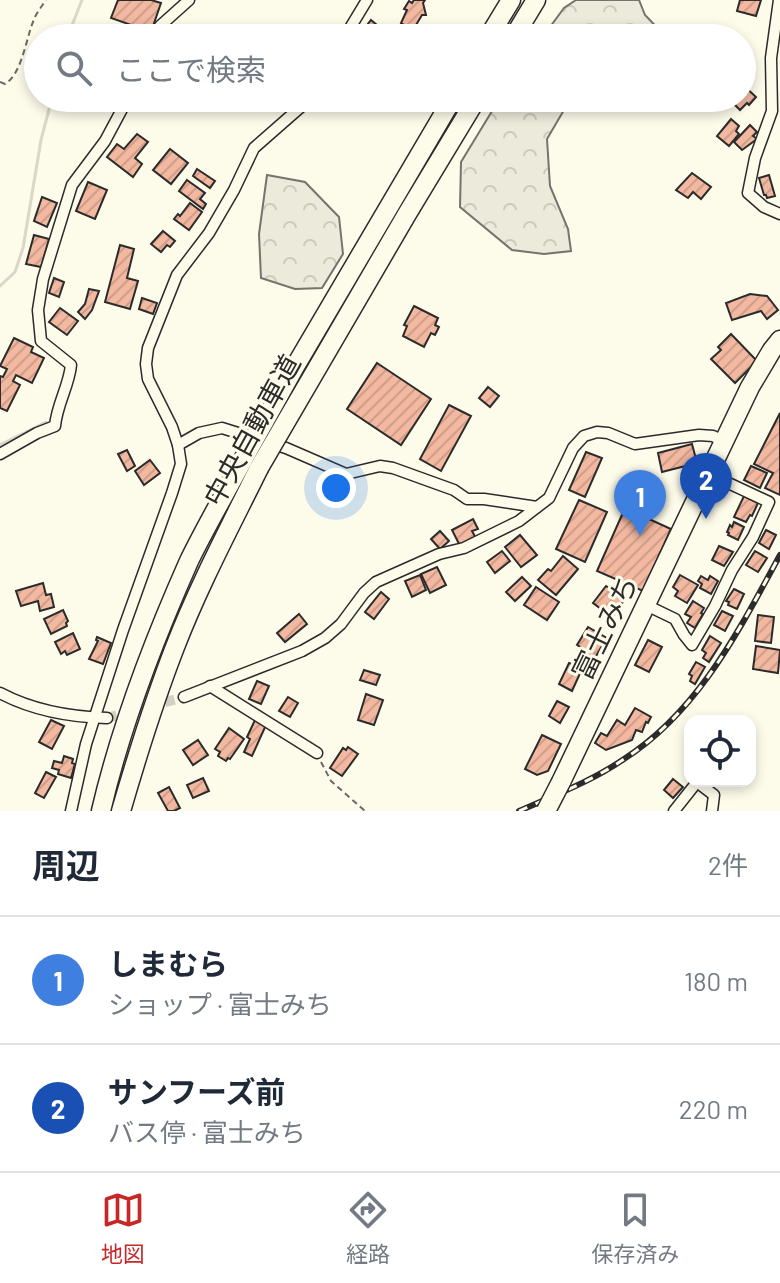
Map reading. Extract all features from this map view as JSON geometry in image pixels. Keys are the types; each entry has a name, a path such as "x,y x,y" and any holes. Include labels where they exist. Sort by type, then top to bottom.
{"highway":[{"path":"496,24 511,0"},
{"path":"521,24 536,0"},
{"name":"中央自動車道","path":"121,811 145,729 175,645 293,370 445,112"},
{"name":"中央自動車道","path":"101,811 125,723 190,559 468,112"},
{"name":"富士みち","path":"546,811 723,441 750,387 780,340"}],"street":[{"path":"162,24 189,0"},
{"path":"352,24 367,0"},
{"path":"779,0 771,58 772,111 755,158 748,193 764,207 780,214"},
{"path":"0,454 55,426 56,412 71,365 41,341 38,310 43,279 72,185 105,141 121,112"},
{"path":"71,811 86,744 181,464 172,427 148,379 148,348 177,275 209,233 254,148 295,112"},
{"path":"178,445 199,433 222,428 286,448 346,474 380,466 393,468 454,490 467,499 537,507"},
{"path":"184,697 302,651 325,638 341,624 376,582 439,554 464,548 519,521 549,498 573,448 584,436 608,433 635,444 699,435 713,436 723,441"},
{"path":"646,605 675,619 692,645 753,537 769,502 709,474"},
{"path":"210,686 317,753"},
{"path":"0,693 61,715 107,718"},
{"path":"674,811 697,782 714,795 712,811"}],"path":[{"path":"33,24 46,0"},
{"path":"0,82 5,84 11,80 24,51"},
{"path":"317,753 331,781 365,811"}],"green space":[{"path":"576,0 639,0 645,15 654,24 552,24 564,8"},
{"path":"491,112 563,112 547,139 550,186 568,229 571,251 544,254 512,250 460,207 461,162"},
{"path":"267,175 305,182 339,217 343,254 322,288 295,289 261,278 259,234"}],"building":[{"path":"118,0 161,3 154,24 128,24 111,18"},
{"path":"414,0 425,0 426,15 422,15 417,24 403,24 407,10 404,9 409,1 412,3"},
{"path":"740,0 761,0 756,16 737,11"},
{"path":"731,119 739,126 736,131 739,134 729,146 717,136"},
{"path":"750,125 757,132 753,136 757,139 742,150 734,142"},
{"path":"137,134 148,142 135,158 142,164 133,177 107,157 117,144 124,149"},
{"path":"170,149 188,163 171,184 153,170"},
{"path":"197,169 215,181 210,188 193,176"},
{"path":"692,173 711,187 701,199 693,192 688,198 676,190"},
{"path":"769,175 775,196 767,198 759,178"},
{"path":"187,180 205,193 200,199 206,204 203,209 179,191"},
{"path":"88,182 107,190 95,219 76,211"},
{"path":"42,197 57,203 47,227 34,221"},
{"path":"190,203 202,212 189,230 174,219"},
{"path":"163,231 175,241 161,252 151,244"},
{"path":"34,235 49,239 41,267 26,264"},
{"path":"120,245 134,249 127,278 138,281 130,309 105,302"},
{"path":"54,278 64,282 59,297 49,293"},
{"path":"89,289 99,291 85,319 78,312 85,304"},
{"path":"750,294 767,296 778,310 767,319 761,311 732,320 726,303"},
{"path":"142,298 157,303 153,314 139,309"},
{"path":"414,306 438,318 435,325 439,327 435,335 431,333 424,347 403,336 407,326 404,325"},
{"path":"60,308 78,321 67,335 49,322"},
{"path":"731,334 757,361 735,383 711,359"},
{"path":"14,338 33,347 31,352 44,358 32,383 16,375 13,381 20,385 7,411 0,408 0,376 3,377 7,369 0,366"},
{"path":"377,363 431,399 401,445 347,409"},
{"path":"488,387 499,396 490,407 479,398"},
{"path":"449,405 471,416 441,471 420,459"},
{"path":"780,413 780,495 765,488 773,473 754,464"},
{"path":"692,444 697,463 662,472 658,453"},
{"path":"127,450 135,466 127,471 118,454"},
{"path":"586,452 602,458 585,497 569,490"},
{"path":"150,460 160,473 144,485 135,471"},
{"path":"751,466 767,473 760,488 744,480"},
{"path":"744,496 758,503 746,522 734,517"},
{"path":"579,500 607,512 585,562 556,549"},
{"path":"625,508 671,529 643,591 597,571"},
{"path":"473,519 478,529 472,531 476,538 460,546 452,530"},
{"path":"734,522 744,527 738,540 727,532"},
{"path":"766,530 776,535 769,549 759,543"},
{"path":"440,531 449,541 440,549 431,539"},
{"path":"520,535 537,555 521,567 505,547"},
{"path":"719,546 733,552 724,566 712,560"},
{"path":"502,551 510,561 495,573 487,562"},
{"path":"755,551 767,558 758,572 746,565"},
{"path":"563,556 578,569 556,595 538,580 548,569 551,571"},
{"path":"437,567 446,585 430,593 421,574"},
{"path":"420,575 426,590 412,597 405,581"},
{"path":"680,575 698,585 687,603 675,596 678,591 673,587"},
{"path":"701,576 708,580 710,576 718,581 711,594 700,588 702,584 698,581"},
{"path":"522,577 531,586 515,601 506,592"},
{"path":"43,583 46,595 51,594 54,607 40,611 38,601 21,606 16,591"},
{"path":"606,586 625,599 612,617 593,603"},
{"path":"536,587 559,602 547,620 524,605"},
{"path":"734,589 744,594 737,609 726,601"},
{"path":"381,592 389,599 374,619 365,612"},
{"path":"693,601 704,608 695,628 687,623 691,617 685,614"},
{"path":"63,610 67,626 51,634 44,619"},
{"path":"722,611 733,616 725,631 714,625"},
{"path":"299,614 307,624 285,642 277,633"},
{"path":"758,615 774,617 771,643 755,641"},
{"path":"588,627 607,638 593,661 584,655 587,651 577,645"},
{"path":"73,633 80,649 67,655 65,651 61,654 55,642"},
{"path":"710,636 721,643 709,662 703,658 706,653 702,650"},
{"path":"97,637 111,643 103,664 89,659"},
{"path":"648,640 662,647 649,672 635,665"},
{"path":"756,646 780,650 778,673 753,669"},
{"path":"696,662 705,667 695,684 690,681 692,676 689,674"},
{"path":"569,663 582,669 572,691 559,684"},
{"path":"364,670 380,675 376,685 360,680"},
{"path":"257,681 269,686 261,704 249,699"},
{"path":"366,694 383,700 374,725 358,720"},
{"path":"288,697 298,703 290,717 279,711"},
{"path":"557,701 569,707 560,723 549,716"},
{"path":"635,708 651,717 642,732 636,730 632,740 606,750 595,743 601,733 607,736 617,720 625,725"},
{"path":"51,720 64,726 52,749 39,742"},
{"path":"255,720 266,725 252,756 244,752"},
{"path":"229,728 244,739 226,761 218,756 220,752 215,749"},
{"path":"542,735 561,744 548,771 537,775 525,769"},
{"path":"198,740 208,755 193,765 183,750"},
{"path":"348,747 358,754 342,776 330,768 343,748 346,750"},
{"path":"64,756 73,759 72,763 75,764 71,778 58,774 59,770 52,768 54,761 62,763"},
{"path":"46,772 56,777 44,798 35,793"},
{"path":"203,778 209,791 193,798 187,785"},
{"path":"673,779 683,787 673,798 664,790"},
{"path":"169,787 180,808 174,811 168,811 158,793"}],"waterway":[{"path":"73,24 82,0"},
{"path":"0,286 15,272 23,248 48,112"},
{"path":"0,445 46,422"}],"tunnel":[{"path":"107,718 184,697"}],"railway":[{"path":"519,811 612,767 651,740 696,693 715,667 780,555"}],"place":[{"name":"サンフーズ前","path":"706,519"},
{"name":"しまむら","path":"640,536"}]}
